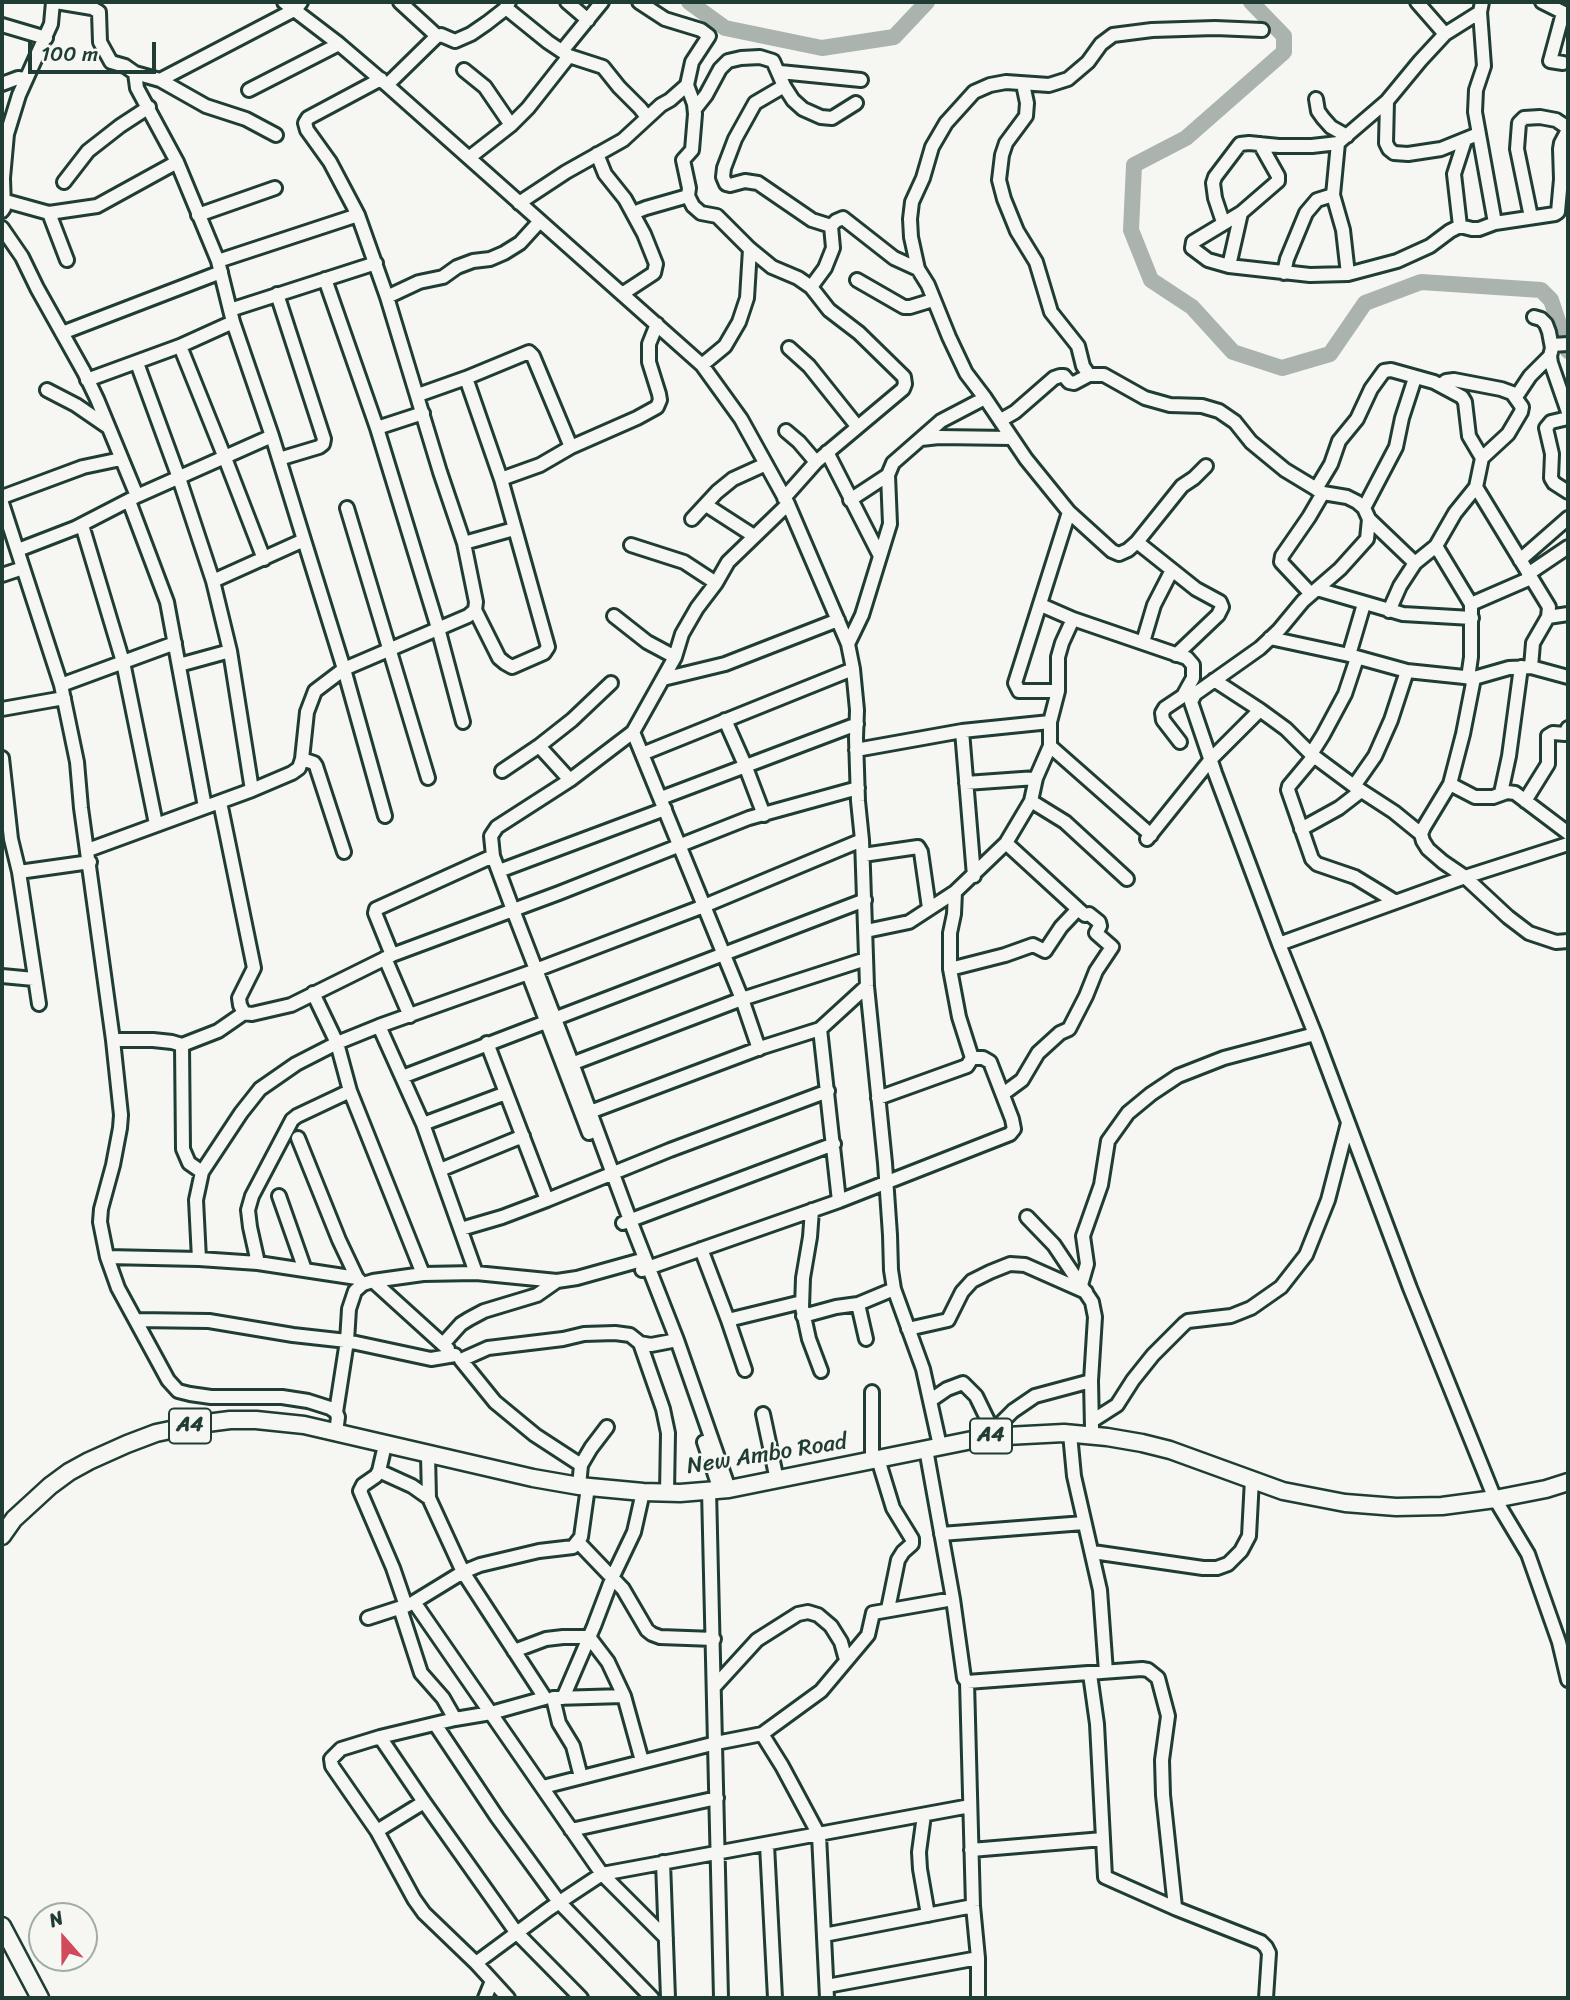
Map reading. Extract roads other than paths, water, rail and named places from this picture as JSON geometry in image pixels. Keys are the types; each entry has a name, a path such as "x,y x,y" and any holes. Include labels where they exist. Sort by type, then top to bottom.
{"main road":[{"name":"New Ambo Road","path":"3,1531 35,1499 69,1472 108,1452 156,1433 230,1420 284,1422 479,1467 584,1487 643,1492 720,1490 875,1460 990,1434 1070,1434 1091,1429 1152,1445 1283,1491 1345,1503 1396,1507 1441,1506 1495,1499 1568,1482"},
{"path":"2,1926 40,1998"}],"street":[{"path":"177,162 97,205 49,213 3,204 4,134 46,38 54,2 92,8 99,12 100,42 111,62 160,80 206,106 246,119 276,135"},
{"path":"284,2 298,6 702,365 741,419 786,501 848,644 856,696 867,986 886,1182 891,1270 894,1289 923,1369 930,1400 941,1534 964,1678 967,1682 978,1998"},
{"path":"400,2 436,36"},
{"path":"567,2 587,20"},
{"path":"470,157 528,108 602,2"},
{"path":"639,2 665,19 701,30 709,36 692,62 687,85 695,109 692,149 682,160 690,188 688,196 693,206 701,213 717,216 772,267 811,287 829,310 859,333 904,377 905,384 903,389 816,462 786,501 728,562 682,634 676,657 633,732 570,780 497,827 491,836 493,856 532,971 626,1222 674,1341 720,1490 714,1639 722,1998"},
{"path":"1417,2 1445,34"},
{"path":"1542,2 1565,14 1550,61 1563,63"},
{"path":"466,378 501,479 548,647 544,653 512,667 499,657 475,610 476,602 464,543 376,262 358,215 330,162 305,123 308,118 384,82 436,36 441,35 455,41 461,39 487,23 508,5 524,24 566,54 603,67 647,117"},
{"path":"160,80 298,6"},
{"path":"1223,222 1213,187 1215,177 1240,145 1249,143 1311,146 1342,140 1387,101 1445,34 1481,7"},
{"path":"1481,7 1484,66 1475,100 1475,112 1495,223"},
{"path":"2,24 46,38"},
{"path":"1206,466 1195,478 1182,486 1137,542 1119,554 1112,551 1069,512 1011,438 966,373 928,285 918,269 911,237 912,202 923,178 932,147 946,123 974,92 1006,82 1048,85 1068,79 1088,62 1101,44 1112,35 1152,30 1262,30"},
{"path":"249,90 339,44"},
{"path":"695,109 720,69 729,61 760,57 773,61 784,86 803,109 821,117 832,118 856,103"},
{"path":"464,70 485,87 510,125"},
{"path":"780,72 861,80"},
{"path":"135,73 137,88 177,162 220,266 231,316 272,436 344,669 385,816"},
{"path":"2,84 18,78 26,79"},
{"path":"1023,84 1027,103 1026,116 1006,143 999,180 1017,231 1036,262 1051,312 1078,346 1088,375"},
{"path":"519,203 623,140 687,85"},
{"path":"784,86 755,103 735,139 723,177 730,186 745,181 758,183 812,220 831,226"},
{"path":"1316,99 1322,118 1342,140 1333,195 1343,229 1348,274"},
{"path":"1387,101 1386,142 1394,153 1431,151 1478,134"},
{"path":"64,182 88,151 149,107"},
{"path":"1260,144 1278,180 1241,213 1193,242 1192,247 1208,260 1229,267 1302,276 1348,274 1412,255 1460,226 1472,229 1495,223 1531,218 1558,212 1565,180 1560,149 1568,129 1556,120 1547,118 1520,120 1517,149 1531,218"},
{"path":"1460,226 1454,174 1465,140"},
{"path":"597,154 605,174 625,199 644,234 656,269 622,294"},
{"path":"198,215 275,188"},
{"path":"1284,273 1306,213 1317,200 1333,195"},
{"path":"633,213 688,196"},
{"path":"49,213 67,260"},
{"path":"1229,267 1241,213"},
{"path":"62,332 220,266 358,215"},
{"path":"831,226 843,218 894,258 918,269"},
{"path":"387,297 419,282 443,277 457,267 504,253 520,243 541,221"},
{"path":"811,287 825,268 833,248 831,226"},
{"path":"2,228 22,257 87,380 121,459 167,601 205,807"},
{"path":"702,365 725,346 739,322 747,298 750,249"},
{"path":"87,380 180,346 231,316 277,294 376,262"},
{"path":"325,279 377,428 438,628 463,722"},
{"path":"857,280 905,307 933,300"},
{"path":"277,294 324,439 319,447 279,459"},
{"path":"1534,317 1546,324 1568,412"},
{"path":"501,479 540,465 571,447 657,407 660,400 649,362 649,344 657,324"},
{"path":"1516,397 1551,349 1568,344"},
{"path":"180,346 264,559"},
{"path":"789,348 809,366 857,426"},
{"path":"418,394 466,378 528,352 533,356 571,447"},
{"path":"137,363 214,581 230,651 252,790"},
{"path":"1472,618 1403,614 1314,592 1281,562 1319,491 1339,441 1357,419 1381,374 1391,370 1441,386 1462,397 1469,436 1482,458"},
{"path":"1001,420 1060,376 1074,383 1088,375 1104,375 1145,398 1170,405 1202,406 1219,411 1235,422 1251,442 1285,470 1319,491 1357,502 1415,563"},
{"path":"1415,378 1396,447 1366,513 1367,539 1270,639 1195,694 1191,702 1215,773 1410,1288 1495,1499 1528,1554 1559,1642 1568,1680"},
{"path":"1390,611 1400,586 1415,563 1436,546 1455,513 1476,487 1482,458 1508,434 1522,407 1512,393 1501,389 1454,380 1446,381 1441,386"},
{"path":"47,390 76,405 108,428"},
{"path":"848,644 862,615 890,524 888,475 893,463 941,421 985,398"},
{"path":"377,428 423,413"},
{"path":"1568,418 1551,422 1546,428 1552,454 1551,478 1568,492"},
{"path":"786,431 816,462"},
{"path":"18,550 82,525 133,498 272,436"},
{"path":"920,439 1011,438"},
{"path":"827,452 879,554"},
{"path":"2,496 83,467 121,459"},
{"path":"692,519 733,479 766,464"},
{"path":"850,500 888,475"},
{"path":"1476,487 1549,607 1548,617 1534,643 1526,667 1501,793"},
{"path":"2,503 6,524 18,550 62,692 77,762 121,1115 100,1223 107,1257 118,1288 168,1380 178,1391 211,1396 282,1397 308,1401 336,1412"},
{"path":"706,505 754,536"},
{"path":"347,508 428,778"},
{"path":"1058,691 1019,691 1015,683 1069,512"},
{"path":"1520,560 1568,518"},
{"path":"82,525 123,662 156,824"},
{"path":"464,543 513,529"},
{"path":"214,581 304,540"},
{"path":"1137,542 1196,589 1220,602 1222,607 1218,615 1176,655"},
{"path":"632,545 684,562 716,583"},
{"path":"1421,834 1450,784 1463,734 1471,678 1471,604 1436,546"},
{"path":"1471,604 1529,576 1568,547"},
{"path":"2,575 23,568"},
{"path":"1143,642 1154,605 1172,570"},
{"path":"1364,604 1345,694 1312,755 1288,790 1312,859 1317,864 1355,877 1396,902"},
{"path":"1041,605 1073,619 1187,658 1193,665 1193,678 1183,696 1162,713 1163,720 1180,742"},
{"path":"19,872 89,856 156,824 292,774 299,768 302,760 307,712 315,691 344,669 468,616 475,610"},
{"path":"1548,617 1568,614"},
{"path":"614,616 647,642 676,657"},
{"path":"866,931 909,922 956,892 1006,843 1031,801 1036,778 1050,746 1050,722 1058,691 1058,657 1073,619"},
{"path":"663,678 725,664 838,621"},
{"path":"1270,639 1407,671 1471,678 1494,671 1526,667 1568,677"},
{"path":"2,709 62,692 123,662 175,643"},
{"path":"179,665 230,651"},
{"path":"642,754 853,669"},
{"path":"1301,828 1339,808 1358,788 1376,756 1407,671"},
{"path":"1214,680 1286,729 1312,755 1394,812 1421,834 1428,849 1465,877 1529,933 1556,942 1568,941"},
{"path":"502,771 572,720 611,683"},
{"path":"1050,746 1149,837 1212,758 1260,710"},
{"path":"724,720 764,815"},
{"path":"856,750 962,731 1050,722"},
{"path":"499,871 663,804 745,765 857,724"},
{"path":"1525,801 1548,764 1548,736 1553,733 1565,734 1568,729"},
{"path":"962,731 974,876"},
{"path":"633,732 742,999 759,1049"},
{"path":"539,746 570,780"},
{"path":"2,758 6,837 19,872 39,1004"},
{"path":"302,760 316,766 344,852"},
{"path":"966,783 1036,778"},
{"path":"1450,784 1475,797 1515,793 1568,833"},
{"path":"113,1040 153,1040 182,1045 218,1031 244,1013 252,1014 291,1005 389,957 680,844 764,815 858,788"},
{"path":"1031,801 1065,822 1127,879"},
{"path":"220,802 254,968 239,999 244,1013"},
{"path":"199,1259 196,1200 202,1172 260,1089 296,1064 379,1026 704,906 862,840"},
{"path":"1003,1094 1022,1080 1038,1053 1060,1033 1069,1029 1096,971 1112,949 1096,933 1099,922 1089,914 1085,915 1006,843"},
{"path":"1279,944 1465,877 1568,845"},
{"path":"863,855 918,847 929,908"},
{"path":"410,1016 389,957 376,909 493,856"},
{"path":"878,1098 967,1066 972,1058 950,969 950,933 956,892"},
{"path":"402,1077 865,900"},
{"path":"950,969 1033,945 1045,951 1061,927 1078,909"},
{"path":"568,1065 742,999 866,959"},
{"path":"2,976 34,979"},
{"path":"586,1114 820,1029 867,986"},
{"path":"313,993 337,1043 350,1091 423,1274"},
{"path":"379,1026 423,1125 476,1273"},
{"path":"820,1029 839,1201"},
{"path":"1084,1289 1087,1264 1083,1236 1101,1185 1108,1140 1128,1113 1178,1076 1224,1058 1315,1034"},
{"path":"487,1044 547,1200"},
{"path":"182,1045 183,1149 189,1163 202,1172"},
{"path":"107,1257 258,1263 364,1281 423,1274 476,1273 558,1281 643,1266 701,1249 839,1201 1010,1134 1014,1129 990,1062 983,1058 972,1058"},
{"path":"258,1263 248,1210 252,1196 292,1120 350,1091"},
{"path":"461,1229 502,1217 828,1091"},
{"path":"423,1125 506,1093"},
{"path":"1091,1429 1117,1405 1153,1355 1184,1324 1188,1321 1231,1316 1251,1308 1280,1287 1306,1255 1328,1200 1348,1124"},
{"path":"439,1170 523,1136"},
{"path":"298,1138 339,1240 364,1281 443,1344 495,1402 536,1435 581,1465"},
{"path":"626,1222 834,1144"},
{"path":"279,1196 305,1270"},
{"path":"812,1210 802,1302 803,1316 821,1371"},
{"path":"1027,1217 1054,1245 1095,1309 1091,1429"},
{"path":"701,1249 745,1370"},
{"path":"908,1329 948,1320 962,1292 972,1281 1010,1265 1025,1265 1084,1289"},
{"path":"336,1433 336,1412 351,1300 364,1281"},
{"path":"443,1344 469,1318 537,1295 558,1281"},
{"path":"803,1316 858,1304 894,1289"},
{"path":"728,1320 802,1302"},
{"path":"858,1304 866,1339"},
{"path":"136,1320 209,1321 347,1341 430,1359 458,1358 488,1348 584,1334 630,1335 640,1343 650,1345 674,1341"},
{"path":"640,1343 663,1409 668,1433 667,1493"},
{"path":"930,1400 963,1383 976,1396 990,1434 1013,1411 1035,1396 1091,1381"},
{"path":"872,1392 875,1460 893,1508 912,1539 912,1544 898,1560 888,1609"},
{"path":"763,1414 777,1480"},
{"path":"368,1618 407,1605 480,1565 515,1556 573,1547 581,1537 584,1487 581,1465 607,1427"},
{"path":"1070,1434 1074,1476 1100,1590 1106,1672"},
{"path":"385,1446 379,1471 361,1488 361,1497 407,1605 422,1673 443,1698 455,1719"},
{"path":"428,1454 429,1498 463,1572 514,1651 553,1698 559,1723 573,1746 581,1777"},
{"path":"379,1471 412,1486 429,1498"},
{"path":"1093,1552 1203,1568 1217,1568 1228,1564 1241,1551 1249,1536 1252,1479"},
{"path":"553,1698 589,1637 612,1576 634,1532 643,1492"},
{"path":"941,1534 1084,1523"},
{"path":"578,1542 623,1589 652,1634 660,1637 714,1639"},
{"path":"543,1787 762,1734 821,1691 868,1635 873,1613 953,1599"},
{"path":"407,1605 491,1713 602,1874 666,1938"},
{"path":"715,1685 757,1640 798,1614 808,1612 818,1615 831,1626 841,1642 846,1660"},
{"path":"514,1651 546,1639 589,1637"},
{"path":"589,1637 608,1662 624,1696 642,1761"},
{"path":"967,1682 1148,1670 1158,1678 1168,1716 1162,1760 1163,1795 1175,1907"},
{"path":"1090,1674 1097,1724 1105,1877 1253,1938 1266,1947 1269,1953 1266,1998"},
{"path":"508,1998 424,1913 377,1831 332,1766 331,1759 341,1749 455,1719 553,1698 624,1696"},
{"path":"435,1724 497,1817 559,1902 652,1998"},
{"path":"762,1734 818,1835 827,1992 978,1958"},
{"path":"380,1737 516,1932 581,1998"},
{"path":"571,1830 717,1798"},
{"path":"377,1831 424,1802"},
{"path":"476,1963 516,1932 602,1874 970,1806"},
{"path":"924,1815 920,1860 928,1915"},
{"path":"971,1850 1103,1839"},
{"path":"767,1845 775,1998"},
{"path":"663,1862 668,1998"},
{"path":"824,1935 973,1906"},
{"path":"485,1998 492,1981"}],"waterway":[{"path":"689,2 725,28 822,48 894,37 927,2"},
{"path":"1251,2 1284,36 1284,52 1186,138 1134,165 1131,230 1151,280 1192,307 1233,352 1282,368 1330,354 1365,303 1421,282 1541,290 1551,300 1568,351"}]}
